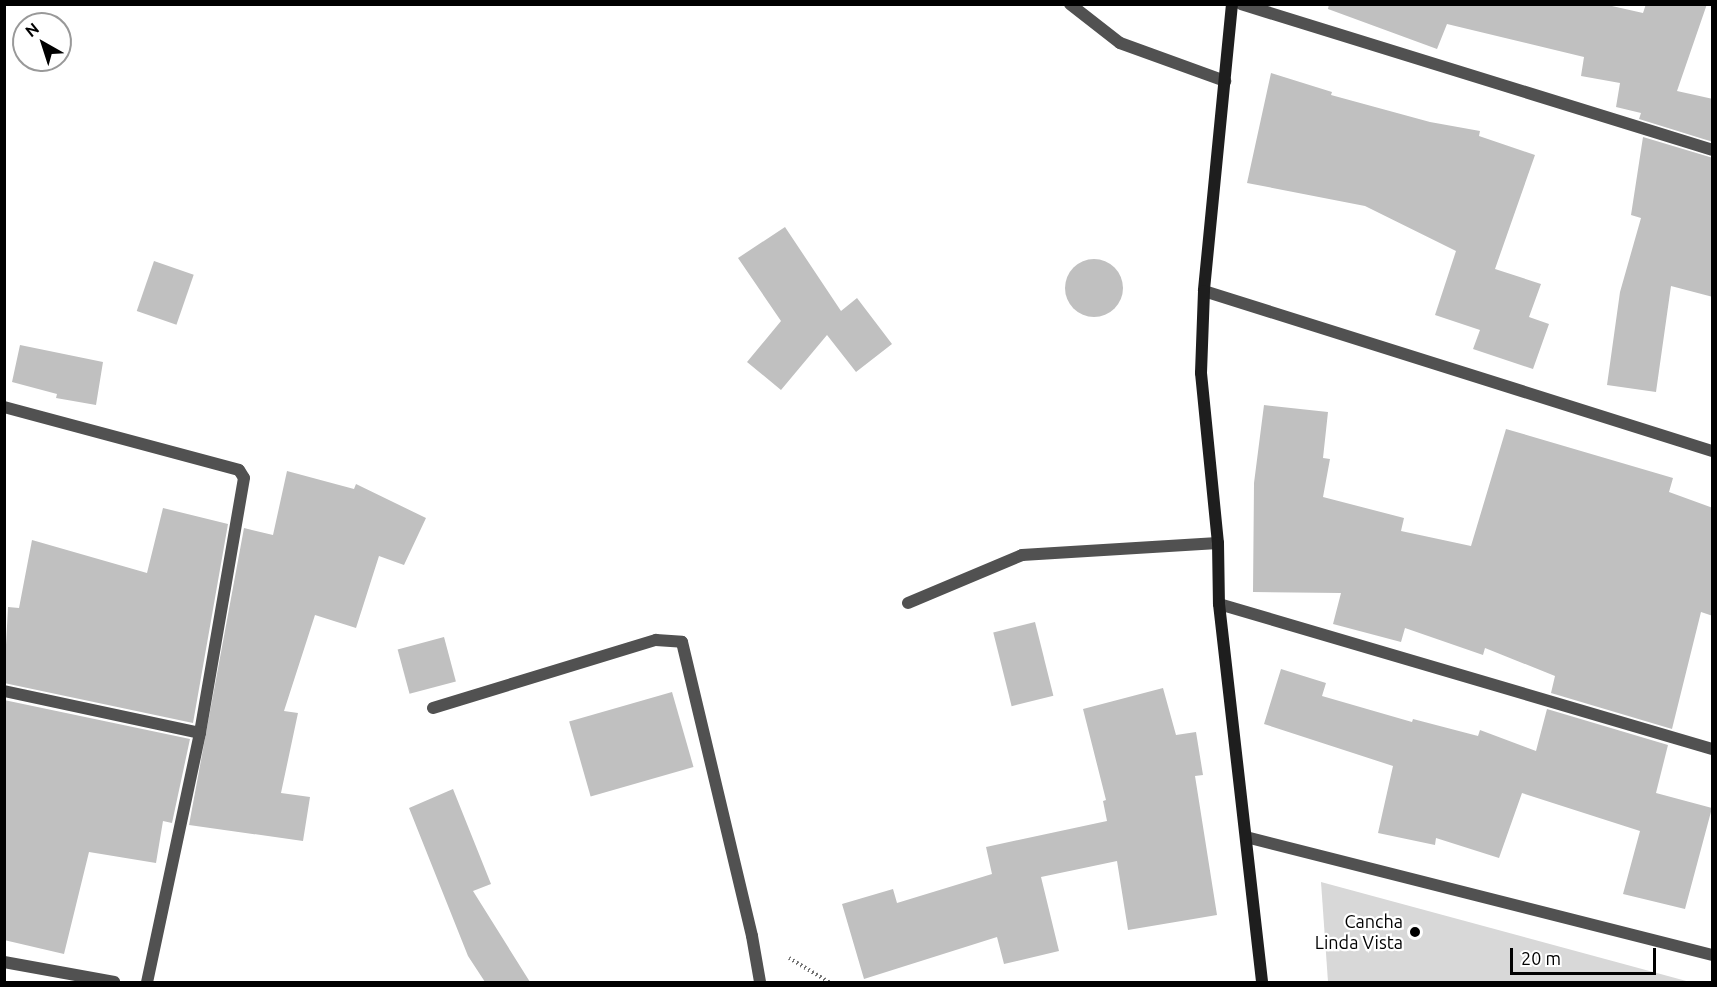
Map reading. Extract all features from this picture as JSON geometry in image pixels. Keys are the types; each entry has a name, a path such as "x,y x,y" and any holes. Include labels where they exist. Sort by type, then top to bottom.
{"street":[{"path":"1070,4 1120,42 1225,81"},
{"path":"1232,4 1204,291 1201,373 1218,543 1219,604 1262,982"},
{"path":"1241,4 1713,150"},
{"path":"1204,291 1713,451"},
{"path":"4,407 239,470 244,478 200,733 147,982"},
{"path":"908,603 1023,555 1218,543"},
{"path":"1219,604 1713,749"},
{"path":"433,708 656,640 682,642 752,936 760,982"},
{"path":"4,691 200,733"},
{"path":"1246,837 1713,955"},
{"path":"4,962 114,982"}],"shaded area":[{"name":"Cancha Linda Vista","path":"1321,882 1690,982 1328,982"}],"building":[{"path":"1329,4 1603,4 1643,13 1646,4 1707,4 1677,91 1713,99 1713,142 1639,119 1641,113 1616,107 1620,83 1581,76 1584,57 1447,24 1437,49 1328,9"},
{"path":"1271,73 1332,92 1331,95 1430,122 1480,131 1479,136 1535,155 1495,269 1541,284 1529,317 1549,324 1533,369 1473,349 1480,330 1435,315 1456,251 1365,206 1247,183"},
{"path":"1643,137 1713,158 1713,297 1671,286 1656,392 1607,385 1620,292 1641,218 1631,215"},
{"path":"785,227 841,311 857,298 892,344 856,372 827,335 781,390 747,362 781,321 738,258"},
{"path":"1094,259 1110,264 1118,272 1123,288 1118,304 1110,312 1094,317 1078,312 1070,304 1065,288 1070,272 1078,264"},
{"path":"154,261 194,275 176,325 137,311"},
{"path":"20,345 103,362 96,405 56,398 57,394 12,382"},
{"path":"1264,405 1328,412 1323,458 1330,459 1323,497 1404,518 1401,531 1471,546 1506,429 1673,478 1669,492 1713,508 1713,616 1701,612 1672,729 1551,693 1555,676 1485,648 1483,655 1405,628 1401,642 1333,624 1341,593 1253,592 1254,483"},
{"path":"287,471 354,489 356,484 426,518 404,565 379,556 356,628 315,615 284,711 298,713 281,793 310,797 303,841 189,825 244,528 273,535"},
{"path":"163,508 228,524 193,723 4,683 8,607 19,608 32,540 147,573"},
{"path":"1035,622 1053,696 1012,706 993,632"},
{"path":"444,637 456,681 410,694 398,649"},
{"path":"1281,669 1326,683 1322,696 1412,722 1413,719 1478,736 1480,730 1536,751 1547,709 1668,745 1656,793 1712,808 1685,909 1623,894 1640,831 1522,793 1499,858 1436,838 1435,845 1378,833 1393,766 1264,724"},
{"path":"1163,688 1176,735 1196,732 1203,775 1195,776 1217,915 1128,930 1117,861 1041,877 1059,951 1004,964 997,937 864,979 842,904 893,889 897,903 992,874 986,847 1107,821 1103,801 1106,800 1083,709"},
{"path":"672,692 693,767 591,796 569,721"},
{"path":"4,700 190,739 172,823 163,821 156,863 89,852 64,954 4,940"},
{"path":"453,789 491,884 473,891 530,982 485,982 468,956 409,808"}],"place":[{"name":"Cancha Linda Vista","path":"1415,932"}]}
